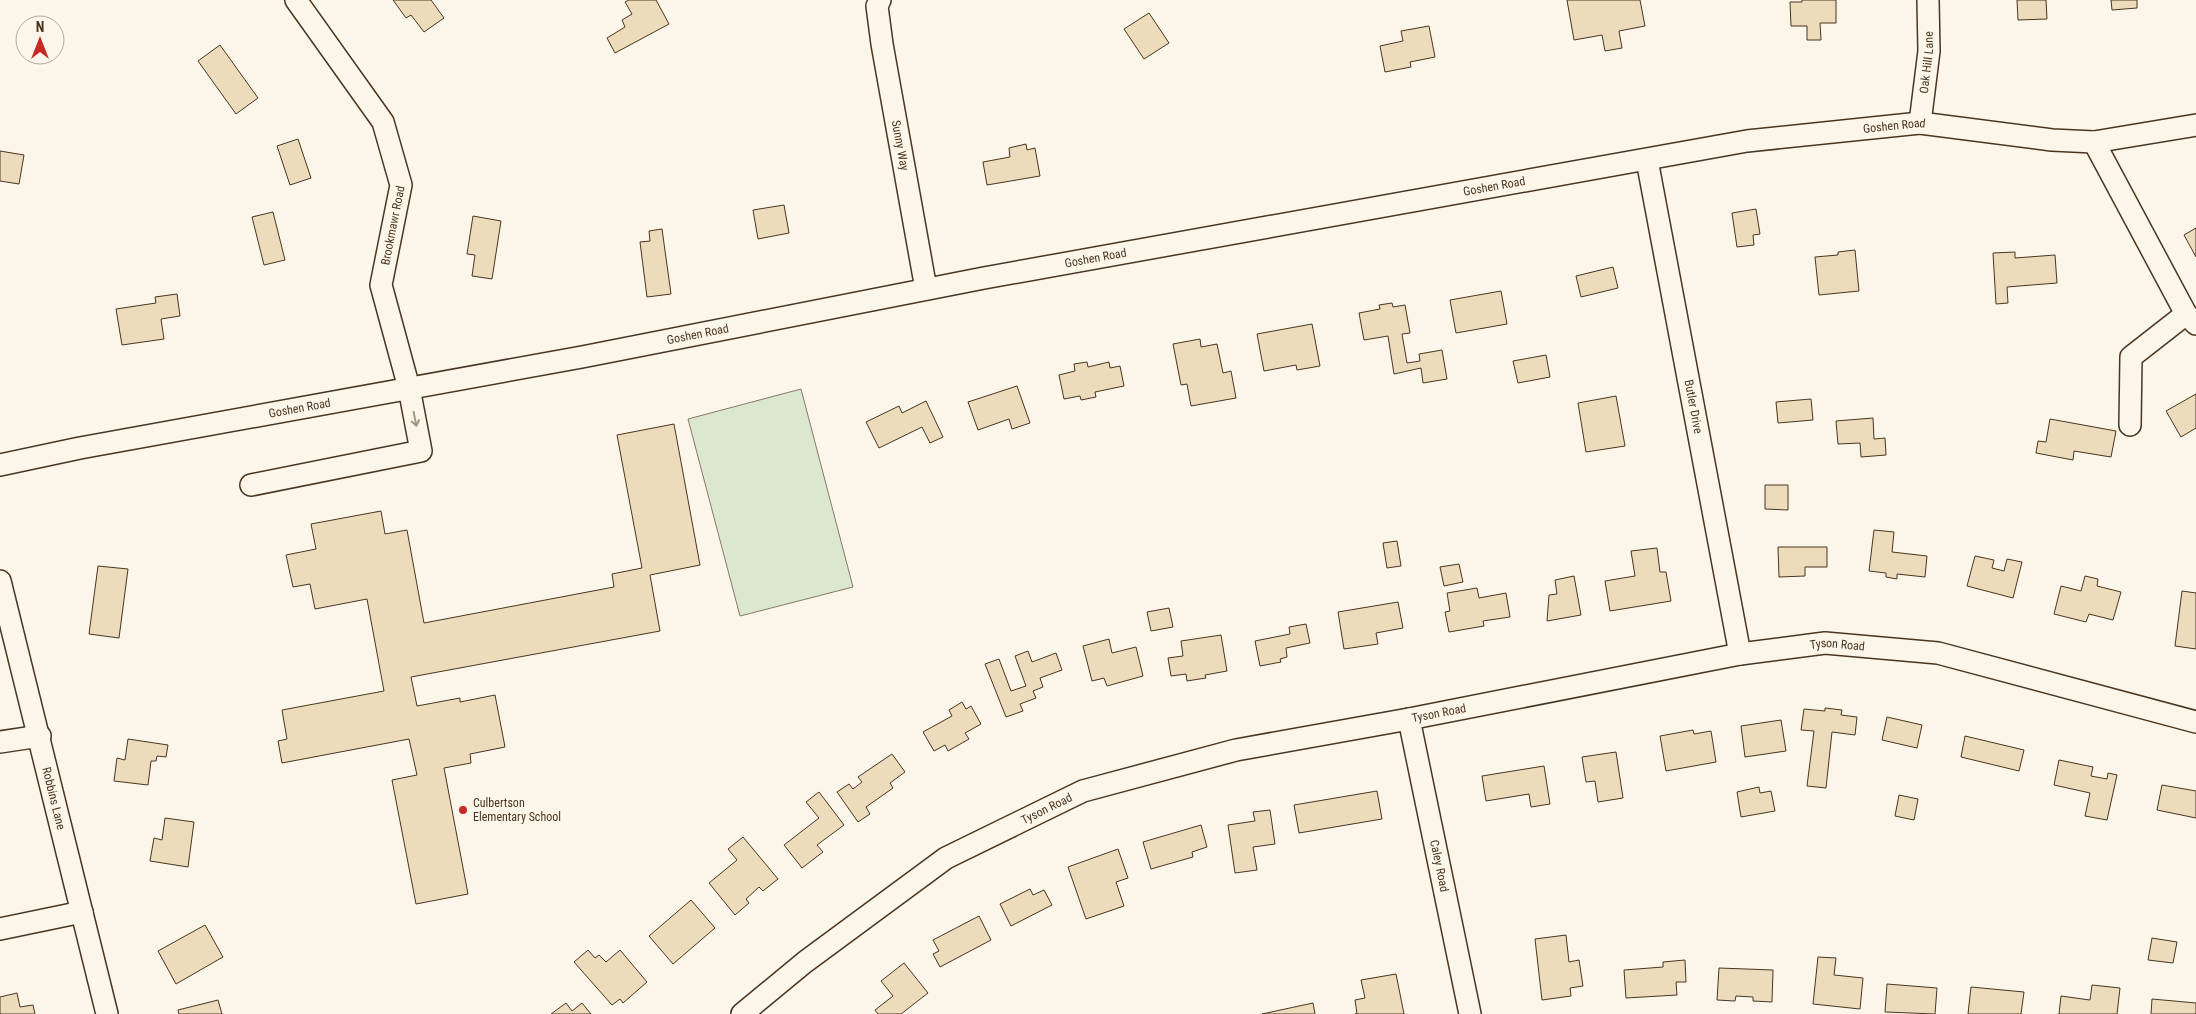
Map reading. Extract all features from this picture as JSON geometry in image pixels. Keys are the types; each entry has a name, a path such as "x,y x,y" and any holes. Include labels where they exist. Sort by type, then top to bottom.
{"street":[{"name":"Brookmawr Road","path":"251,485 421,451 409,388 381,285 401,185 383,122 296,0"},
{"name":"Sunny Way","path":"880,0 877,6 882,44 926,289"},
{"name":"Oak Hill Lane","path":"1920,123 1929,51 1928,0"},
{"name":"Goshen Road","path":"0,465 80,448 582,357 926,289 1747,141 1920,123 2052,140 2094,142 2196,125"},
{"path":"2094,142 2191,319 2131,357 2130,425"},
{"name":"Butler Drive","path":"1647,160 1740,654"},
{"name":"Robbins Lane","path":"0,582 40,736 107,1014"},
{"name":"Tyson Road","path":"742,1014 806,962 946,858 1082,791 1236,750 1409,719 1740,654 1825,643 1938,653 2196,722"},
{"name":"Caley Road","path":"1409,719 1470,1014"},
{"path":"0,742 40,736"},
{"path":"0,929 82,912"}],"green space":[{"path":"801,389 853,587 740,616 688,419"}],"building":[{"path":"393,0 431,0 444,18 424,32 411,15 406,18"},
{"path":"629,0 656,0 669,24 615,53 607,38 625,27 622,20 632,14 625,2"},
{"path":"1567,0 1640,0 1645,26 1619,31 1622,48 1605,51 1602,35 1574,40"},
{"path":"1802,0 1836,0 1836,23 1820,23 1821,40 1807,40 1807,26 1791,26 1790,2 1802,2"},
{"path":"2017,0 2046,0 2047,19 2018,20"},
{"path":"2111,0 2137,0 2137,8 2112,10"},
{"path":"1149,13 1169,43 1144,59 1124,29"},
{"path":"1429,26 1435,57 1410,62 1411,67 1385,72 1380,46 1403,41 1401,31"},
{"path":"220,45 258,98 236,114 198,61"},
{"path":"298,139 311,178 290,185 277,146"},
{"path":"1026,144 1027,150 1035,148 1040,176 987,185 983,162 1010,157 1009,148"},
{"path":"0,151 24,155 19,184 0,181"},
{"path":"784,205 789,233 758,239 753,210"},
{"path":"1756,209 1760,234 1753,235 1754,245 1737,247 1732,213"},
{"path":"273,212 285,260 264,265 252,217"},
{"path":"473,216 501,221 492,279 472,276 475,255 467,254"},
{"path":"2196,228 2196,257 2184,235"},
{"path":"662,229 671,294 647,297 640,242 650,241 649,231"},
{"path":"1855,250 1859,291 1819,295 1815,257 1838,255 1838,252"},
{"path":"2015,252 2015,258 2055,255 2057,283 2007,287 2008,303 1996,304 1993,253"},
{"path":"1613,267 1618,288 1581,297 1576,276"},
{"path":"1501,291 1507,324 1456,333 1450,300"},
{"path":"177,294 180,316 161,319 164,339 122,345 116,309 156,303 155,297"},
{"path":"1392,303 1393,307 1405,305 1410,333 1402,334 1407,363 1420,361 1419,354 1442,350 1447,379 1423,383 1421,368 1394,374 1388,336 1364,340 1359,313 1380,309 1379,305"},
{"path":"1312,324 1320,366 1297,370 1296,365 1264,371 1257,334"},
{"path":"1200,339 1201,347 1217,344 1223,373 1231,371 1236,398 1191,406 1187,384 1181,385 1173,344"},
{"path":"1546,355 1550,377 1518,383 1513,361"},
{"path":"1087,362 1088,367 1109,362 1110,368 1120,366 1124,386 1095,392 1096,397 1081,400 1080,396 1064,399 1059,375 1075,371 1074,364"},
{"path":"1017,386 1030,423 1012,429 1009,419 978,430 968,402"},
{"path":"2196,394 2196,428 2181,437 2166,411"},
{"path":"1616,396 1625,446 1586,452 1578,403"},
{"path":"1811,399 1813,420 1778,423 1776,402"},
{"path":"926,401 943,437 930,443 922,427 879,448 866,422 899,406 902,413"},
{"path":"1873,418 1874,439 1885,438 1886,455 1861,457 1860,443 1838,444 1836,421"},
{"path":"2050,419 2116,431 2111,457 2074,451 2073,460 2036,453 2038,441 2046,442"},
{"path":"674,424 700,565 650,575 660,631 411,677 417,706 460,698 460,702 495,695 505,747 470,754 471,763 444,768 468,894 416,904 392,780 417,775 409,739 282,763 278,741 287,739 282,710 384,691 367,599 315,609 310,584 293,587 286,555 316,549 311,524 381,511 385,534 407,530 424,623 614,587 612,574 642,568 617,435"},
{"path":"1765,485 1788,485 1788,510 1765,509"},
{"path":"1874,530 1894,532 1892,552 1927,556 1925,577 1897,574 1897,579 1886,577 1886,573 1869,571"},
{"path":"1397,541 1401,566 1387,568 1383,543"},
{"path":"1778,547 1827,547 1827,567 1805,567 1805,576 1779,577"},
{"path":"1657,548 1660,572 1666,572 1671,601 1610,611 1605,581 1635,576 1631,551"},
{"path":"1975,556 1994,560 1992,568 2004,571 2007,559 2022,562 2013,598 1967,586"},
{"path":"1459,564 1463,582 1444,586 1440,567"},
{"path":"98,566 128,569 119,638 89,634"},
{"path":"1574,576 1581,615 1547,621 1549,595 1557,594 1555,580"},
{"path":"2085,576 2098,579 2097,586 2121,592 2113,620 2089,614 2086,622 2054,614 2061,586 2081,591"},
{"path":"1477,588 1479,598 1506,593 1510,617 1483,621 1484,626 1449,632 1445,612 1450,611 1447,593"},
{"path":"2182,591 2196,593 2196,649 2175,646"},
{"path":"1398,602 1403,628 1376,633 1378,644 1344,649 1338,612"},
{"path":"1169,608 1173,627 1151,631 1147,612"},
{"path":"1306,624 1310,643 1286,648 1287,657 1280,659 1281,662 1260,666 1255,641 1290,634 1289,627"},
{"path":"1221,635 1227,671 1205,675 1206,678 1187,681 1186,674 1171,676 1168,658 1183,656 1181,641"},
{"path":"1109,639 1112,653 1136,647 1143,676 1107,686 1104,678 1092,681 1083,646"},
{"path":"1028,651 1032,662 1056,653 1062,670 1040,678 1043,687 1033,691 1036,698 1020,704 1023,711 1006,717 985,664 999,659 1011,691 1026,686 1015,656"},
{"path":"962,702 966,709 971,706 981,724 965,733 969,739 948,751 945,745 934,751 923,732 952,716 949,710"},
{"path":"1825,708 1842,710 1841,715 1857,717 1855,735 1832,732 1826,788 1807,786 1814,731 1801,730 1804,709 1825,711"},
{"path":"1887,717 1922,725 1917,748 1882,740"},
{"path":"1781,720 1786,751 1745,757 1741,726"},
{"path":"1693,730 1694,734 1711,731 1716,762 1666,771 1660,736"},
{"path":"1965,736 2024,750 2019,771 1961,757"},
{"path":"128,739 168,745 166,757 157,756 156,761 151,761 148,785 114,781 117,758 125,760"},
{"path":"1616,752 1623,798 1598,802 1595,781 1586,782 1582,757"},
{"path":"892,754 905,772 890,783 893,788 866,807 870,814 858,822 837,792 849,784 853,789 862,782 858,777"},
{"path":"2059,760 2093,767 2091,776 2107,779 2108,773 2117,775 2107,820 2085,816 2090,793 2054,785"},
{"path":"1544,766 1550,804 1531,807 1529,794 1486,801 1482,776"},
{"path":"2162,785 2196,791 2196,818 2157,810"},
{"path":"1759,787 1760,793 1771,791 1775,811 1741,817 1737,792"},
{"path":"1377,791 1382,819 1299,833 1294,805"},
{"path":"819,792 844,825 817,845 823,852 802,868 784,845 819,818 806,802"},
{"path":"1899,795 1918,799 1914,820 1895,816"},
{"path":"1270,810 1275,844 1253,847 1257,870 1235,873 1228,825 1255,821 1253,812"},
{"path":"165,818 194,822 188,867 150,861 154,838 162,840"},
{"path":"1201,825 1207,847 1192,852 1193,857 1151,869 1143,842"},
{"path":"743,837 778,879 763,891 759,887 746,899 749,903 735,915 709,883 737,860 728,849"},
{"path":"1118,849 1128,878 1116,882 1124,906 1086,919 1068,867"},
{"path":"1030,889 1033,895 1044,890 1052,905 1011,926 1000,904"},
{"path":"691,900 715,928 673,964 649,936"},
{"path":"979,916 991,940 940,967 933,954 939,951 933,940"},
{"path":"205,925 223,957 176,984 158,951"},
{"path":"1566,935 1569,962 1579,960 1583,986 1570,988 1571,996 1542,1000 1535,939"},
{"path":"2152,938 2177,942 2173,963 2148,960"},
{"path":"588,950 595,958 599,955 606,962 620,950 647,982 623,1003 620,999 612,1005 574,962"},
{"path":"1818,957 1836,958 1834,975 1863,978 1860,1009 1813,1004"},
{"path":"1685,960 1686,982 1676,982 1677,995 1626,998 1624,970 1663,967 1663,962"},
{"path":"904,963 928,993 901,1014 878,1014 875,1010 893,996 881,981"},
{"path":"1719,968 1773,970 1772,1002 1753,1001 1753,997 1736,996 1735,1001 1717,1000"},
{"path":"1396,974 1404,1014 1357,1014 1355,1000 1365,998 1361,980"},
{"path":"1887,984 1937,988 1935,1014 1885,1012"},
{"path":"2092,985 2120,988 2117,1014 2059,1014 2061,996 2090,1000"},
{"path":"1971,987 2024,992 2021,1014 1968,1014"},
{"path":"17,993 20,1007 33,1005 35,1014 0,1014 0,997"},
{"path":"2152,999 2196,1003 2196,1014 2151,1014"},
{"path":"218,1000 222,1014 179,1014 178,1010"},
{"path":"566,1003 572,1011 582,1003 591,1014 551,1014"},
{"path":"1313,1003 1315,1014 1262,1014"}],"place":[{"name":"Culbertson Elementary School","path":"463,810"}]}
